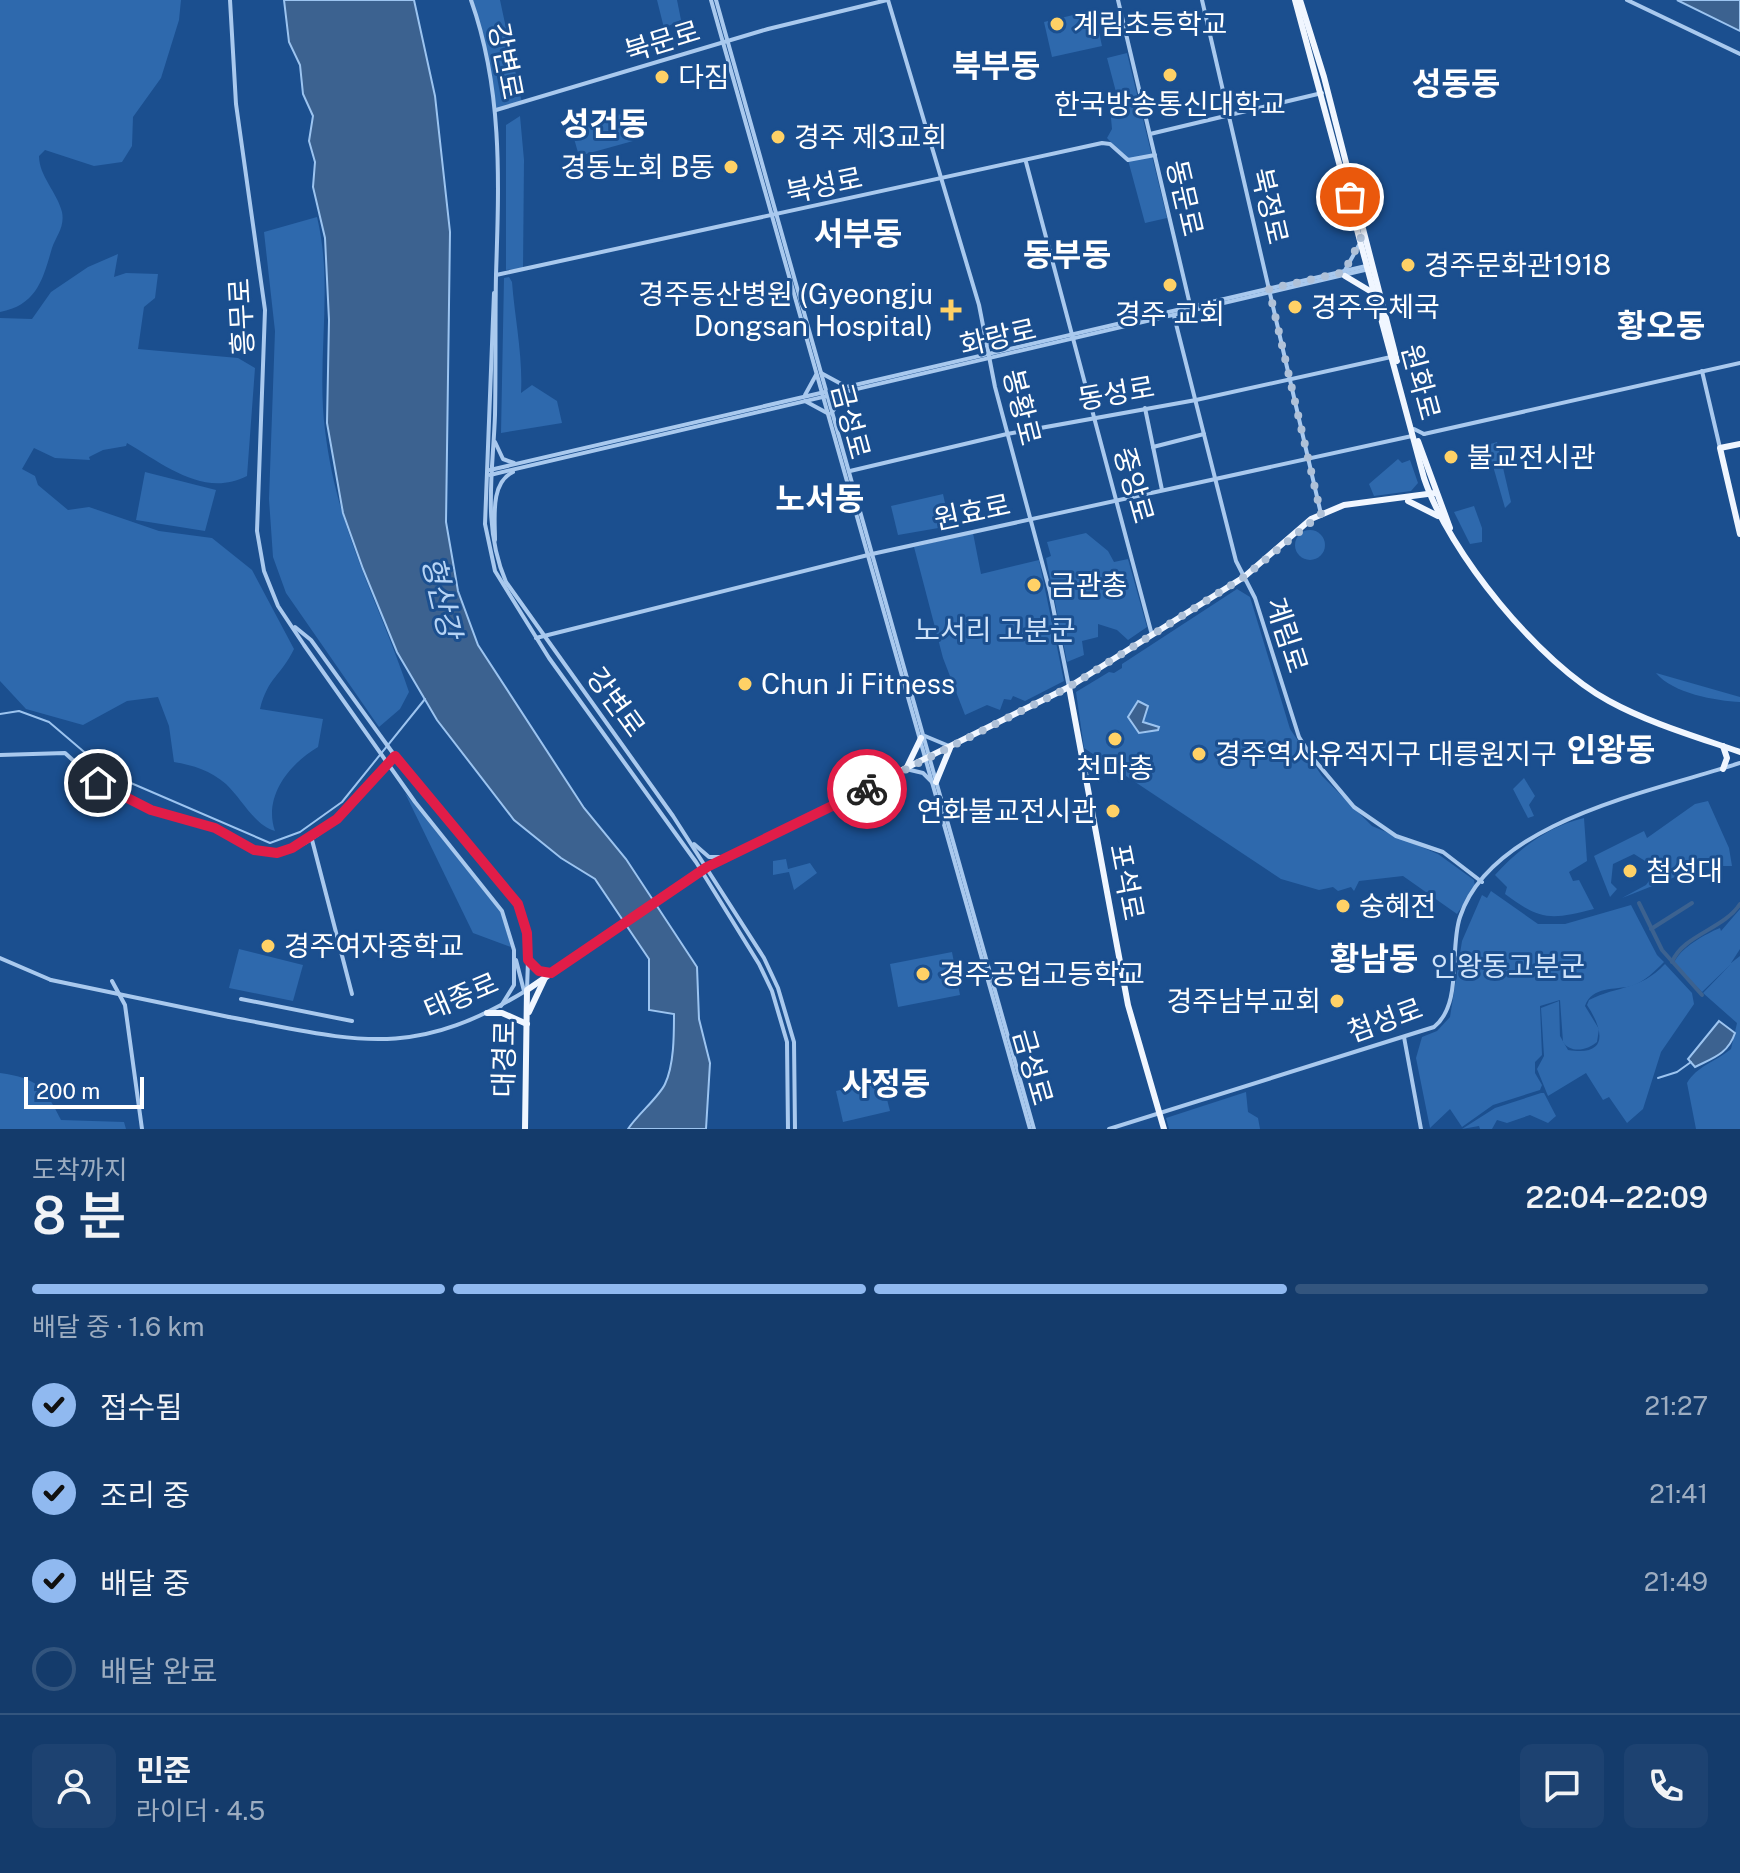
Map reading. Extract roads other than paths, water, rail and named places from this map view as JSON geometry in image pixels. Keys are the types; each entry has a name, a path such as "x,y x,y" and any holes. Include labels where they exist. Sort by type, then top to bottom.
{"main road":[{"name":"원화로","path":"1297,0 1370,267 1391,357 1433,495"},
{"name":"원화로","path":"1297,0 1324,77 1424,478 1453,539 1548,656 1574,678 1610,701 1740,752"},
{"path":"1344,274 1375,294"},
{"path":"1740,444 1720,448 1740,534"},
{"path":"1424,478 1420,490 1408,499 1437,514 1453,539"},
{"name":"태종로","path":"526,991 701,870 1069,687 1244,577 1321,514 1341,507 1433,495"},
{"name":"포석로","path":"1069,687 1128,1005 1164,1129"},
{"path":"906,769 923,737"},
{"path":"935,782 952,746"},
{"path":"1723,746 1727,758 1723,769"},
{"path":"527,1015 548,975"},
{"name":"대경로","path":"525,1129 526,991"},
{"path":"487,1013 502,1013 527,1024"}],"street":[{"name":"흥무로","path":"230,0 236,104 265,310 258,543 271,592 304,645 390,761 415,802 502,911 526,991"},
{"name":"강변로","path":"471,0 482,31 500,145 489,472 489,524 495,547 494,557 506,582 689,841 701,870 772,991 787,1042 788,1129"},
{"name":"금성로","path":"713,0 1032,1129"},
{"name":"북문로","path":"496,110 726,42 887,0"},
{"name":"봉황로","path":"887,0 975,291 1069,687"},
{"name":"동문로","path":"1118,0 1191,309"},
{"name":"북정로","path":"1202,0 1321,514"},
{"path":"1627,0 1740,54"},
{"path":"1150,134 1322,93"},
{"name":"북성로","path":"496,275 1106,143 1128,160 1155,155"},
{"name":"중앙로","path":"1026,161 1152,635"},
{"name":"금성로","path":"774,216 819,373"},
{"path":"1344,274 1361,239"},
{"name":"화랑로","path":"489,472 530,465 803,398 989,358 1370,267"},
{"name":"강변로","path":"496,275 494,439 485,524 499,580 536,638 701,870 778,988 794,1042 795,1129"},
{"name":"화랑로","path":"1073,338 1174,316 1191,309"},
{"name":"계림로","path":"1174,316 1236,561 1255,598 1294,724 1311,756 1354,807 1374,822 1412,843 1443,852 1482,882"},
{"name":"동성로","path":"846,472 1007,434 1196,400 1391,357"},
{"path":"1413,432 1424,434 1740,363"},
{"path":"1702,371 1720,448"},
{"path":"819,373 834,382 853,387 831,413 803,398 819,373"},
{"path":"1145,408 1162,490"},
{"name":"원효로","path":"542,634 870,555 1413,432"},
{"path":"1153,447 1205,434"},
{"path":"1424,434 1421,439 1426,466"},
{"path":"494,439 503,459 524,462"},
{"name":"화랑로","path":"489,472 612,444"},
{"path":"495,547 499,487 506,475 530,465"},
{"name":"흥무로","path":"293,625 311,640 395,756 518,904 527,933 526,991"},
{"path":"536,638 542,634"},
{"path":"923,737 952,746"},
{"path":"0,755 65,753 98,783 151,810 222,831 254,850 282,853 346,812 395,756"},
{"name":"첨성로","path":"1109,1129 1434,1027 1445,1015 1460,918 1482,882 1520,844 1553,825 1740,763"},
{"path":"906,769 923,773 935,782"},
{"path":"311,836 352,994"},
{"path":"689,841 709,857 727,857"},
{"name":"흥무로","path":"501,1006 514,985 514,950"},
{"name":"태종로","path":"0,958 51,980 229,1017 341,1037 382,1040 433,1034 487,1013 526,991"},
{"name":"흥무로","path":"528,960 533,967 548,975"},
{"path":"112,981 125,1005 142,1129"},
{"path":"772,991 778,988"},
{"path":"241,999 352,1021"},
{"path":"1404,1037 1421,1129"},
{"path":"788,1065 795,1064"}],"water":[{"name":"형산강","path":"284,0 414,0 435,96 450,232 446,522 458,591 478,645 584,808 626,859 697,967 699,1019 710,1063 706,1129 628,1129 662,1089 672,1059 674,1014 649,1010 649,959 595,879 561,858 514,820 437,720 397,652 363,569 343,513 327,423 329,320 325,238 313,187 315,162 309,141 313,116 303,94 300,65 289,42"},
{"path":"1677,0 1740,0 1740,31"},
{"path":"1138,701 1148,706 1143,722 1159,727 1158,730 1139,733 1128,717"},
{"path":"1719,1021 1735,1033 1732,1040 1719,1054 1695,1067 1688,1059"}],"waterway":[{"path":"0,714 19,711 49,722 110,774 270,843 300,832 342,802 425,699"},
{"path":"1639,903 1662,950 1702,995"},
{"path":"1651,929 1692,903"},
{"path":"1672,962 1685,945 1724,920 1740,904"},
{"path":"1658,1078 1677,1072 1691,1062"}],"place":[{"name":"계림초등학교","path":"1057,24"},
{"name":"한국방송통신대학교","path":"1170,75"},
{"name":"다짐","path":"662,77"},
{"name":"경주 제3교회","path":"778,137"},
{"name":"경동노회 B동","path":"731,167"},
{"name":"경주문화관1918","path":"1408,265"},
{"name":"경주 교회","path":"1170,285"},
{"name":"경주우체국","path":"1295,307"},
{"name":"경주동산병원 (Gyeongju Dongsan Hospital)","path":"951,310"},
{"name":"불교전시관","path":"1451,457"},
{"name":"금관총","path":"1034,585"},
{"name":"Chun Ji Fitness","path":"745,684"},
{"name":"천마총","path":"1115,739"},
{"name":"경주역사유적지구 대릉원지구","path":"1199,754"},
{"name":"연화불교전시관","path":"1113,811"},
{"name":"첨성대","path":"1630,871"},
{"name":"숭혜전","path":"1343,906"},
{"name":"경주여자중학교","path":"268,946"},
{"name":"경주공업고등학교","path":"923,974"},
{"name":"경주남부교회","path":"1337,1001"}],"district":[{"name":"북부동","path":"996,66"},
{"name":"성동동","path":"1456,84"},
{"name":"성건동","path":"604,124"},
{"name":"서부동","path":"858,234"},
{"name":"동부동","path":"1067,255"},
{"name":"황오동","path":"1661,326"},
{"name":"노서동","path":"820,499"},
{"name":"인왕동","path":"1611,750"},
{"name":"황남동","path":"1374,959"},
{"name":"사정동","path":"886,1084"}],"park label":[{"name":"노서리 고분군","path":"995,630"},
{"name":"인왕동고분군","path":"1508,966"}]}
